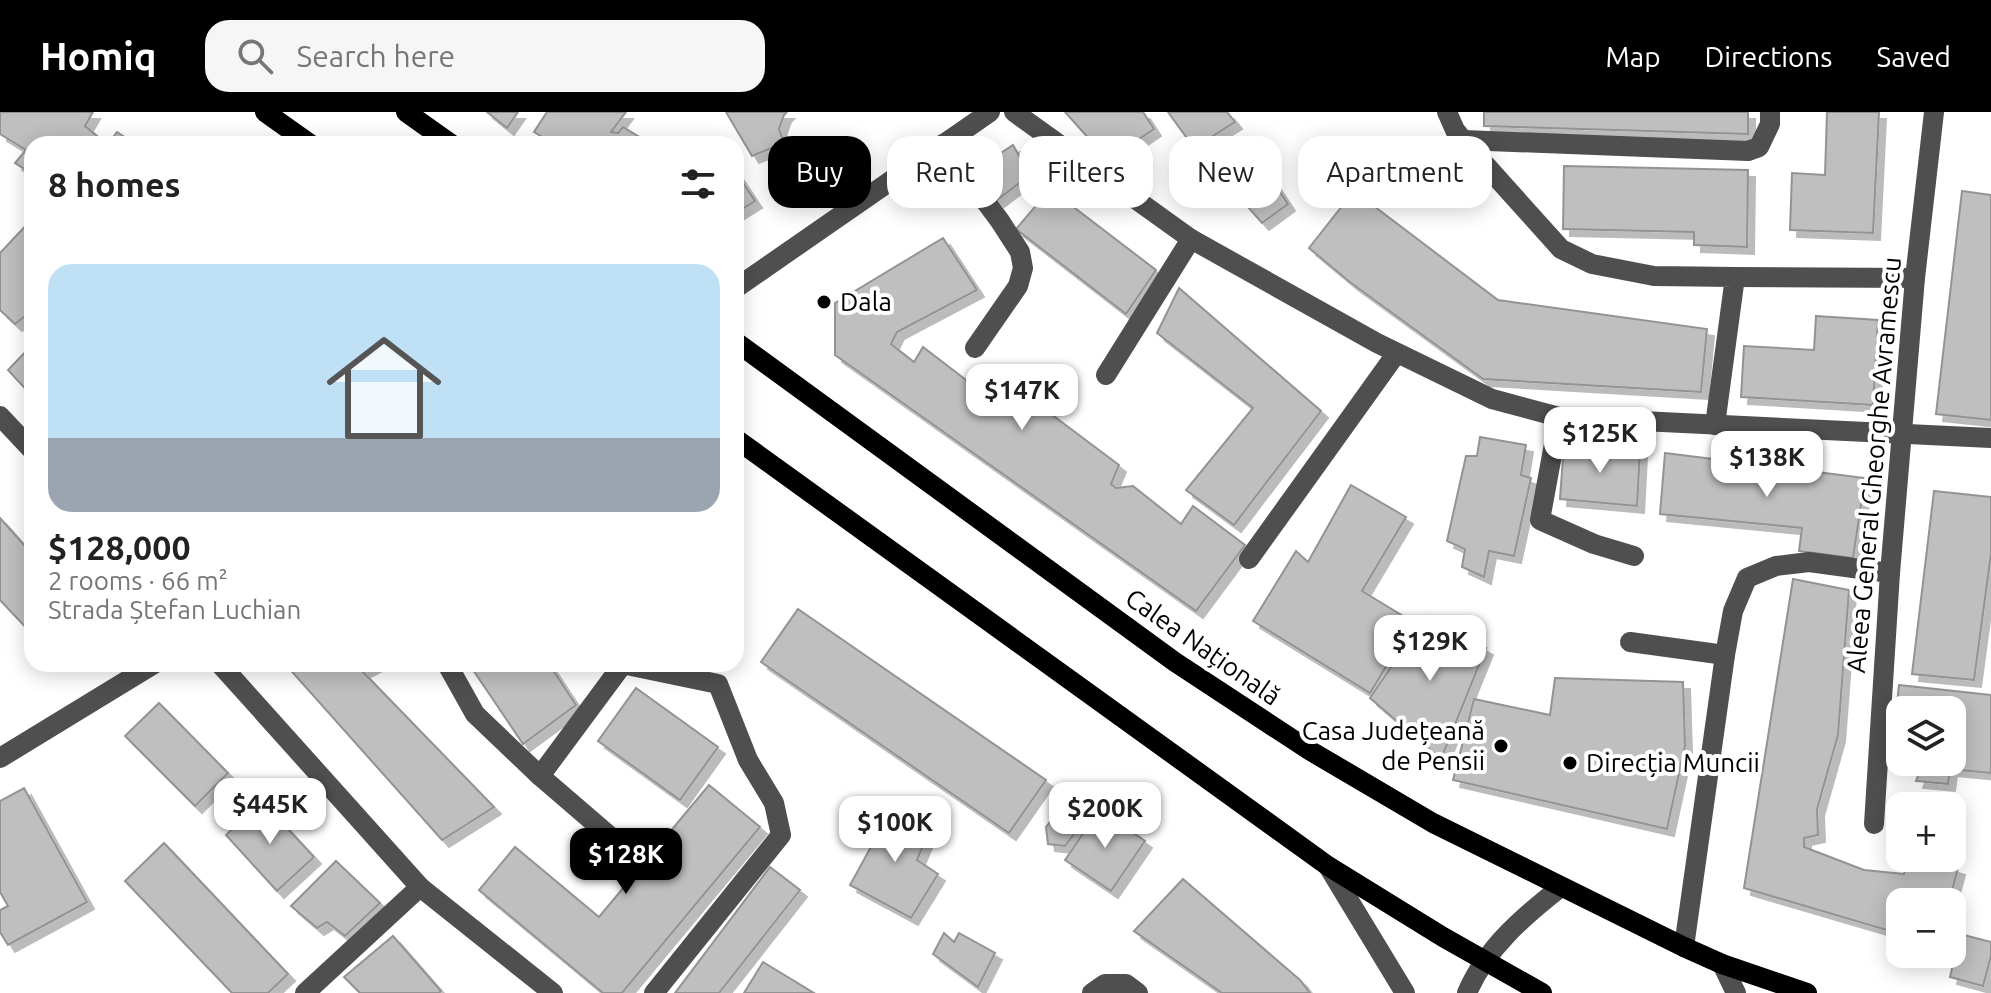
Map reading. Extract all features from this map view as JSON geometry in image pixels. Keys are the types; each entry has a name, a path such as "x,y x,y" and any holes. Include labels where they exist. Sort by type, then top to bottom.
{"main road":[{"path":"265,112 299,136"},
{"path":"406,112 440,136"},
{"name":"Calea Națională","path":"744,348 1175,662 1309,750 1433,823 1561,887 1722,964 1807,993"},
{"path":"744,445 1328,866 1542,993"}],"street":[{"path":"955,136 990,112"},
{"path":"1014,112 1191,239 1396,354 1492,399 1559,417 1991,438"},
{"path":"1447,112 1460,136"},
{"path":"1492,141 1748,151 1759,147 1770,124 1770,112"},
{"name":"Aleea General Gheorghe Avramescu","path":"1874,824 1890,573 1915,278 1934,112"},
{"path":"1492,172 1561,249 1592,264 1654,276 1915,278"},
{"path":"744,282 887,183"},
{"path":"975,348 1018,286 1023,268 1020,252 990,208"},
{"path":"1106,375 1191,239"},
{"path":"1715,425 1735,277"},
{"path":"1249,559 1396,354"},
{"path":"0,416 24,442"},
{"path":"1559,417 1540,520 1594,544 1634,556"},
{"path":"1684,947 1725,655 1733,611 1747,578 1776,566 1809,562 1890,573"},
{"path":"1630,642 1725,655"},
{"path":"0,758 141,672"},
{"path":"227,672 420,887 553,993"},
{"path":"451,672 475,714 540,776 619,844"},
{"path":"540,776 616,672"},
{"path":"654,993 781,835 774,803 748,760 718,684 660,672"},
{"path":"1328,866 1405,993"},
{"path":"305,993 420,887"},
{"path":"1467,993 1485,960 1516,926 1561,887"},
{"path":"1722,964 1736,993"},
{"path":"1092,993 1105,984 1126,984 1138,993"}],"building":[{"path":"0,112 93,112 85,126 97,136 24,136 24,149 0,134"},
{"path":"487,112 518,112 507,128"},
{"path":"547,112 626,112 611,132 618,133 623,127 638,136 541,136 534,132"},
{"path":"726,112 787,112 779,129 782,136 768,136 768,150 752,156 744,136 740,136"},
{"path":"1065,112 1143,112 1154,129 1144,136 1086,136"},
{"path":"1168,112 1227,112 1235,122 1213,136 1185,136"},
{"path":"1484,112 1748,112 1748,134 1484,126"},
{"path":"1827,112 1879,112 1873,233 1790,230 1792,173 1825,175"},
{"path":"1013,145 1019,156 1019,183 1003,195 1003,152"},
{"path":"24,152 24,169 15,163"},
{"path":"1564,166 1748,170 1747,247 1694,245 1694,232 1563,229"},
{"path":"744,184 755,201 744,208"},
{"path":"1962,191 1991,195 1991,420 1936,414"},
{"path":"1282,195 1288,204 1262,223 1249,208 1282,208"},
{"path":"1034,208 1075,208 1156,270 1126,314 1016,229"},
{"path":"1341,208 1376,208 1498,300 1707,329 1701,392 1483,379 1351,283 1309,248"},
{"path":"24,228 24,317 15,324 0,310 0,253"},
{"path":"943,238 977,290 897,332 891,344 914,362 923,347 970,383 977,379 1007,403 1015,387 1119,465 1111,484 1116,488 1133,486 1181,524 1193,506 1245,545 1196,611 835,355 835,303"},
{"path":"1179,288 1321,411 1234,525 1186,490 1253,408 1157,333"},
{"path":"1816,316 1878,320 1873,405 1741,397 1744,346 1814,350"},
{"path":"24,353 24,387 8,370"},
{"path":"1480,437 1526,445 1521,475 1531,478 1514,556 1489,551 1484,577 1462,567 1465,549 1447,541 1466,456 1477,456"},
{"path":"1564,443 1640,451 1637,506 1560,499"},
{"path":"1665,453 1865,478 1853,558 1799,551 1802,528 1660,514"},
{"path":"1351,485 1406,517 1362,591 1413,622 1370,693 1253,621 1296,551 1308,562"},
{"path":"1934,491 1991,497 1991,554 1974,680 1912,674"},
{"path":"0,518 24,545 24,626 0,600"},
{"path":"1793,579 1849,590 1838,735 1817,809 1818,835 1804,838 1804,847 1864,870 1904,874 1957,872 1953,888 1886,888 1886,930 1744,888"},
{"path":"798,609 1046,780 1009,833 761,662"},
{"path":"1426,616 1486,648 1441,759 1370,698"},
{"path":"292,672 363,672 494,807 442,840"},
{"path":"474,672 554,672 576,705 523,744"},
{"name":"Direcția Muncii","path":"1555,678 1683,682 1685,746 1667,829 1453,780 1474,699 1550,715"},
{"path":"1899,685 1991,695 1991,773 1966,771 1966,696 1898,696"},
{"path":"636,688 718,747 680,800 598,741"},
{"path":"159,703 228,773 195,806 125,736"},
{"path":"1918,776 1949,776 1948,784 1916,781"},
{"path":"709,785 760,827 622,993 603,993 479,890 515,847 599,917"},
{"path":"24,788 87,902 8,945 0,932 0,910 8,906 0,892 0,801"},
{"path":"262,801 314,857 277,891 226,835"},
{"path":"883,805 928,834 917,860 938,874 911,918 850,885 877,836 869,829"},
{"path":"1100,809 1145,841 1111,891 1065,860"},
{"path":"1072,810 1081,815 1078,829 1065,846 1048,844 1046,827 1058,812"},
{"path":"164,843 288,974 268,993 232,993 125,881"},
{"path":"336,861 380,903 345,936 327,922 317,928 291,906"},
{"path":"770,867 800,890 719,993 675,993"},
{"path":"1183,879 1300,980 1310,993 1222,993 1134,931"},
{"path":"944,933 954,942 959,933 995,953 978,987 933,954"},
{"path":"393,936 441,991 439,993 360,993 344,977"},
{"path":"1966,936 1991,942 1991,956 1983,986 1950,977 1952,968 1966,968"},
{"path":"763,962 814,993 744,993"}],"place":[{"name":"Dala","path":"824,302"},
{"name":"Casa Județeană de Pensii","path":"1501,746"},
{"name":"Direcția Muncii","path":"1570,763"}]}
